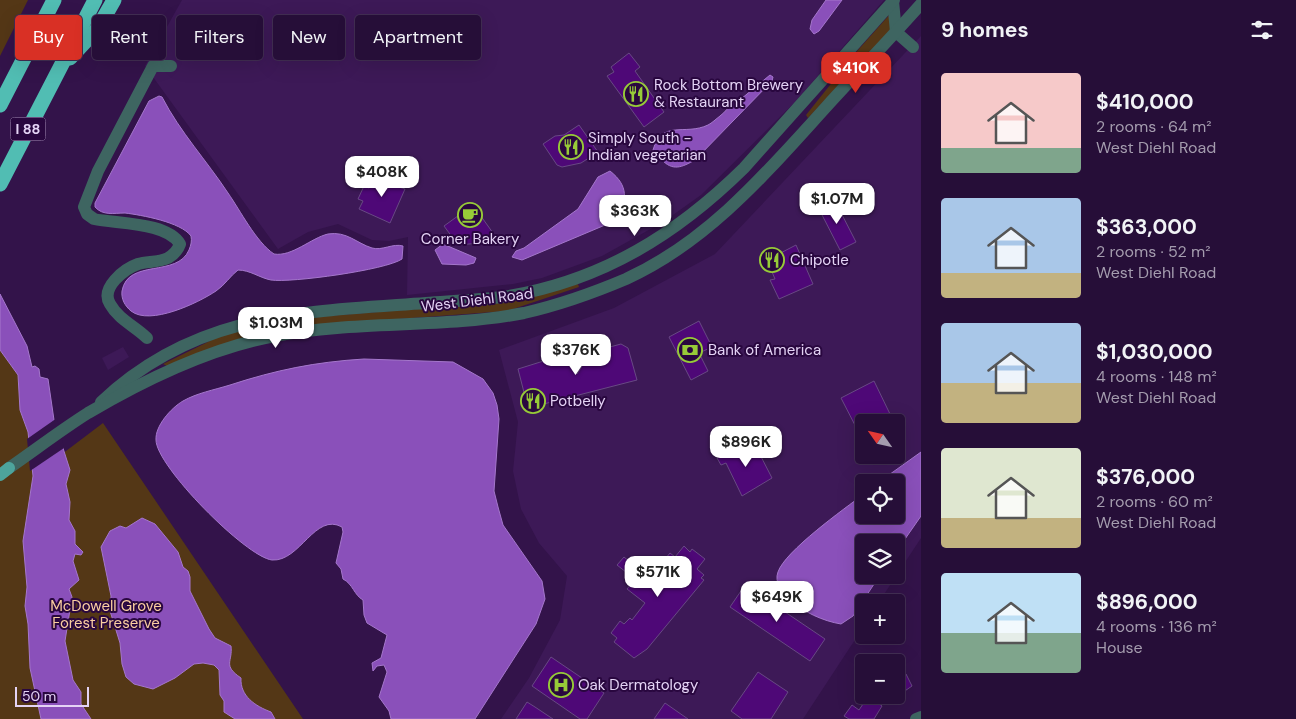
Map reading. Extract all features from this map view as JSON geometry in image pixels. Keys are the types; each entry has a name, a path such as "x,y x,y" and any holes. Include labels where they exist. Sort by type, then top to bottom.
{"highway":[{"name":"I 88","path":"0,105 52,0"},
{"name":"I 88","path":"0,184 95,0"},
{"path":"56,73 98,28 114,0"}],"street":[{"path":"894,0 896,32 913,47"},
{"name":"West Diehl Road","path":"88,414 121,382 175,349 224,328 302,312 508,296 562,283 625,258 680,225 723,189 751,161 894,0"},
{"name":"West Diehl Road","path":"5,472 88,414 179,366 230,346 304,331 472,319 524,313 557,304 626,279 663,259 715,222 772,167 921,4"},
{"path":"148,338 119,316 109,303 109,291 117,279 128,269 138,264 168,258 177,251 180,244 176,238 157,229 94,220 87,214 84,207 98,171 153,66 171,66"},
{"path":"916,719 921,717"}],"shaded area":[{"path":"182,0 884,0 795,102 701,195 663,222 602,256 542,278 513,284 407,295 408,237 389,241 372,240 338,224 308,232 278,249 145,66 148,60 166,60 166,29"},
{"path":"826,0 842,0 819,31 814,34 810,29 812,20"},
{"path":"921,36 921,538 905,562 905,534 855,534 855,584 891,584 884,594 855,594 855,640 803,719 501,719 529,678 560,620 567,576 539,543 521,509 513,471 518,422 499,350 614,308 715,254"},
{"path":"770,75 773,77 772,81 695,160 682,166 674,167 665,163 654,152 657,140 668,131 699,128 708,125 725,111 732,100 741,99"},
{"path":"159,96 162,97 185,134 220,181 255,234 267,249 274,254 288,253 328,234 341,234 376,249 395,245 403,246 402,259 359,271 298,280 271,280 247,271 238,270 216,291 186,307 150,316 139,315 131,311 125,305 122,297 126,281 133,275 143,271 174,264 183,258 189,250 191,243 191,236 186,231 170,223 132,214 105,213 95,207 95,203 149,101"},
{"path":"610,171 621,182 624,194 623,206 617,220 522,260 512,257 516,251 524,248 578,209 598,177"},
{"path":"443,244 476,258 474,263 466,265 442,264 435,250"},
{"path":"0,294 27,346 32,367 35,366 39,369 40,377 48,379 54,420 70,470 66,484 70,502 69,520 75,531 75,544 83,552 81,555 75,554 73,561 79,580 69,589 72,597 65,641 73,680 81,692 81,704 91,719 41,719 30,668 28,624 25,606 27,587 23,541 33,476 28,432 20,410 18,375 0,350"},
{"path":"123,347 129,357 108,370 102,358"},
{"path":"364,359 453,362 483,379 493,393 497,405 499,419 494,491 503,525 542,581 545,599 536,624 475,719 391,719 389,711 379,697 387,672 384,665 377,666 373,671 372,663 381,658 387,635 367,623 364,615 363,600 343,579 341,569 336,563 343,532 342,527 332,524 324,526 315,531 291,554 282,559 272,560 260,555 243,544 204,509 170,469 160,452 156,440 158,429 169,413 178,404 194,396 280,371 329,362"},
{"path":"921,452 921,516 905,539 905,534 855,534 855,584 874,584 867,594 855,594 855,613 853,616 841,624 834,623 807,612 795,604 779,587 777,576 783,563 803,542 855,501 855,524 905,524 905,474 890,474"},
{"path":"142,518 155,524 178,552 183,567 188,571 190,577 190,591 209,629 215,638 231,646 230,666 235,674 241,678 243,690 250,700 259,707 271,712 275,719 235,719 224,712 224,701 220,695 219,670 214,665 194,664 175,678 153,689 134,684 126,677 122,664 120,643 110,611 111,596 101,547 110,531 120,526 126,528"}],"green space":[{"path":"0,0 28,0 20,15 15,15 15,26 0,56"},
{"path":"891,13 894,26 808,118 806,115 858,50"},
{"path":"578,284 579,287 507,311 317,325 167,366 163,364 222,335 270,323 327,316 506,302"},
{"name":"McDowell Grove Forest Preserve","path":"0,350 18,375 20,410 28,432 33,476 103,423 303,719 0,719"}],"pier":[{"path":"57,418 64,448 30,471 27,439"}],"building":[{"name":"Rock Bottom Brewery & Restaurant","path":"629,53 640,67 635,71 664,112 644,127 607,76 614,72 611,67"},
{"path":"579,125 598,152 581,163 562,167 557,165 543,144 555,136 564,135"},
{"path":"386,175 395,177 399,187 405,189 390,223 359,209 363,201 358,199 364,186 369,188 374,176 380,178"},
{"path":"835,201 856,242 840,250 819,209"},
{"name":"Corner Bakery","path":"473,205 493,233 487,237 491,242 458,245 444,226"},
{"path":"796,245 813,284 779,299 770,280 775,279 767,260"},
{"name":"Bank of America","path":"699,321 712,347 699,353 708,371 691,380 669,337"},
{"path":"621,344 628,348 637,380 528,408 518,369 550,359 551,361 573,355 577,374 591,352"},
{"path":"874,381 890,414 855,414 855,425 841,398"},
{"path":"751,442 754,443 772,478 742,496 726,463 721,465 717,458"},
{"path":"684,546 690,552 692,549 705,559 697,569 704,575 701,578 704,580 647,649 634,658 614,642 617,638 611,633 620,621 624,624 630,618 632,620 645,603 627,589 632,583 629,580 631,576 617,565 624,557 638,569 641,565 644,568 649,562 657,569 670,553 675,557"},
{"path":"745,585 825,639 810,661 730,607"},
{"path":"551,657 604,693 587,719 580,719 532,686"},
{"path":"758,672 788,692 771,719 742,719 731,711"},
{"path":"905,675 912,686 905,691"},
{"path":"527,702 535,707 553,719 516,719"},
{"path":"665,703 688,719 654,719"},
{"path":"863,704 879,704 882,706 874,719 849,719 844,716 852,705 859,710"}],"place":[{"name":"Rock Bottom Brewery & Restaurant","path":"636,94"},
{"name":"Simply South - Indian vegetarian","path":"571,147"},
{"name":"Corner Bakery","path":"470,215"},
{"name":"Chipotle","path":"772,260"},
{"name":"Bank of America","path":"690,350"},
{"name":"Potbelly","path":"533,401"},
{"name":"Oak Dermatology","path":"561,685"}]}
